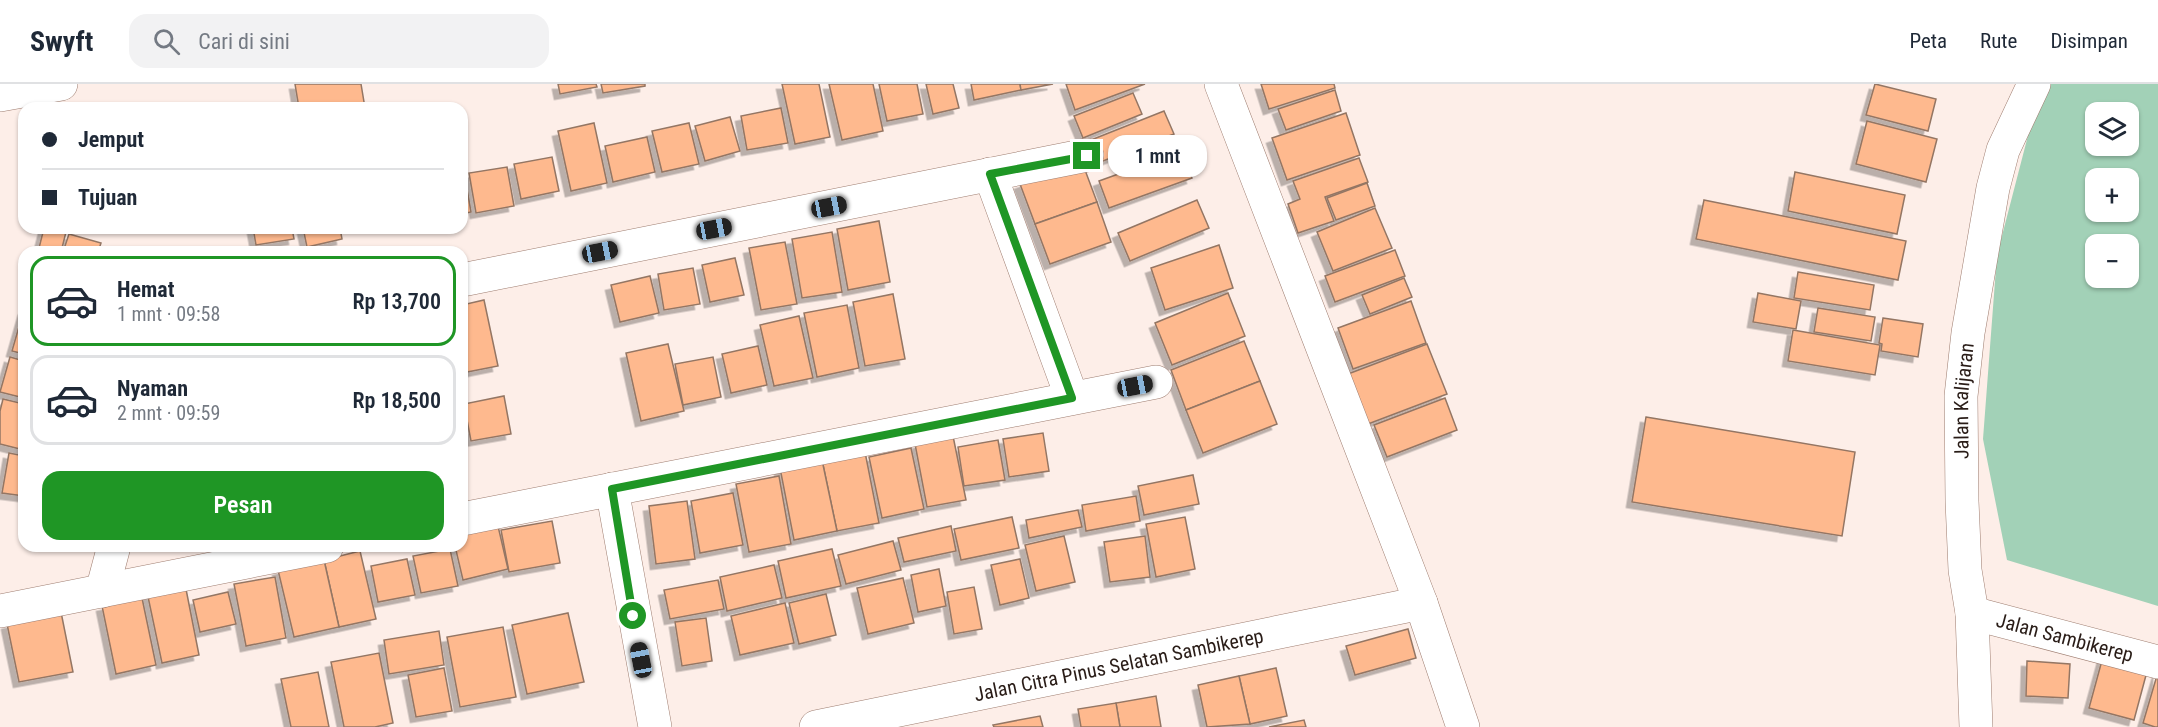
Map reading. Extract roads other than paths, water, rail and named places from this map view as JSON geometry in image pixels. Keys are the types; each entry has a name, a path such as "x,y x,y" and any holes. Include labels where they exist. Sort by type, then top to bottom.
{"street":[{"path":"0,95 61,84"},
{"path":"1221,84 1421,603 1463,727"},
{"name":"Jalan Kalijaran","path":"1976,727 1972,614 1965,570 1961,396 1968,333 1993,188 2003,150 2034,84"},
{"path":"468,279 1087,156"},
{"path":"990,174 1072,398"},
{"path":"468,518 1156,382"},
{"path":"612,489 633,616 655,727"},
{"path":"102,591 112,552"},
{"path":"0,611 297,552"},
{"name":"Jalan Citra Pinus Selatan Sambikerep","path":"816,727 1421,603"},
{"name":"Jalan Sambikerep","path":"1972,614 2158,662"}]}
